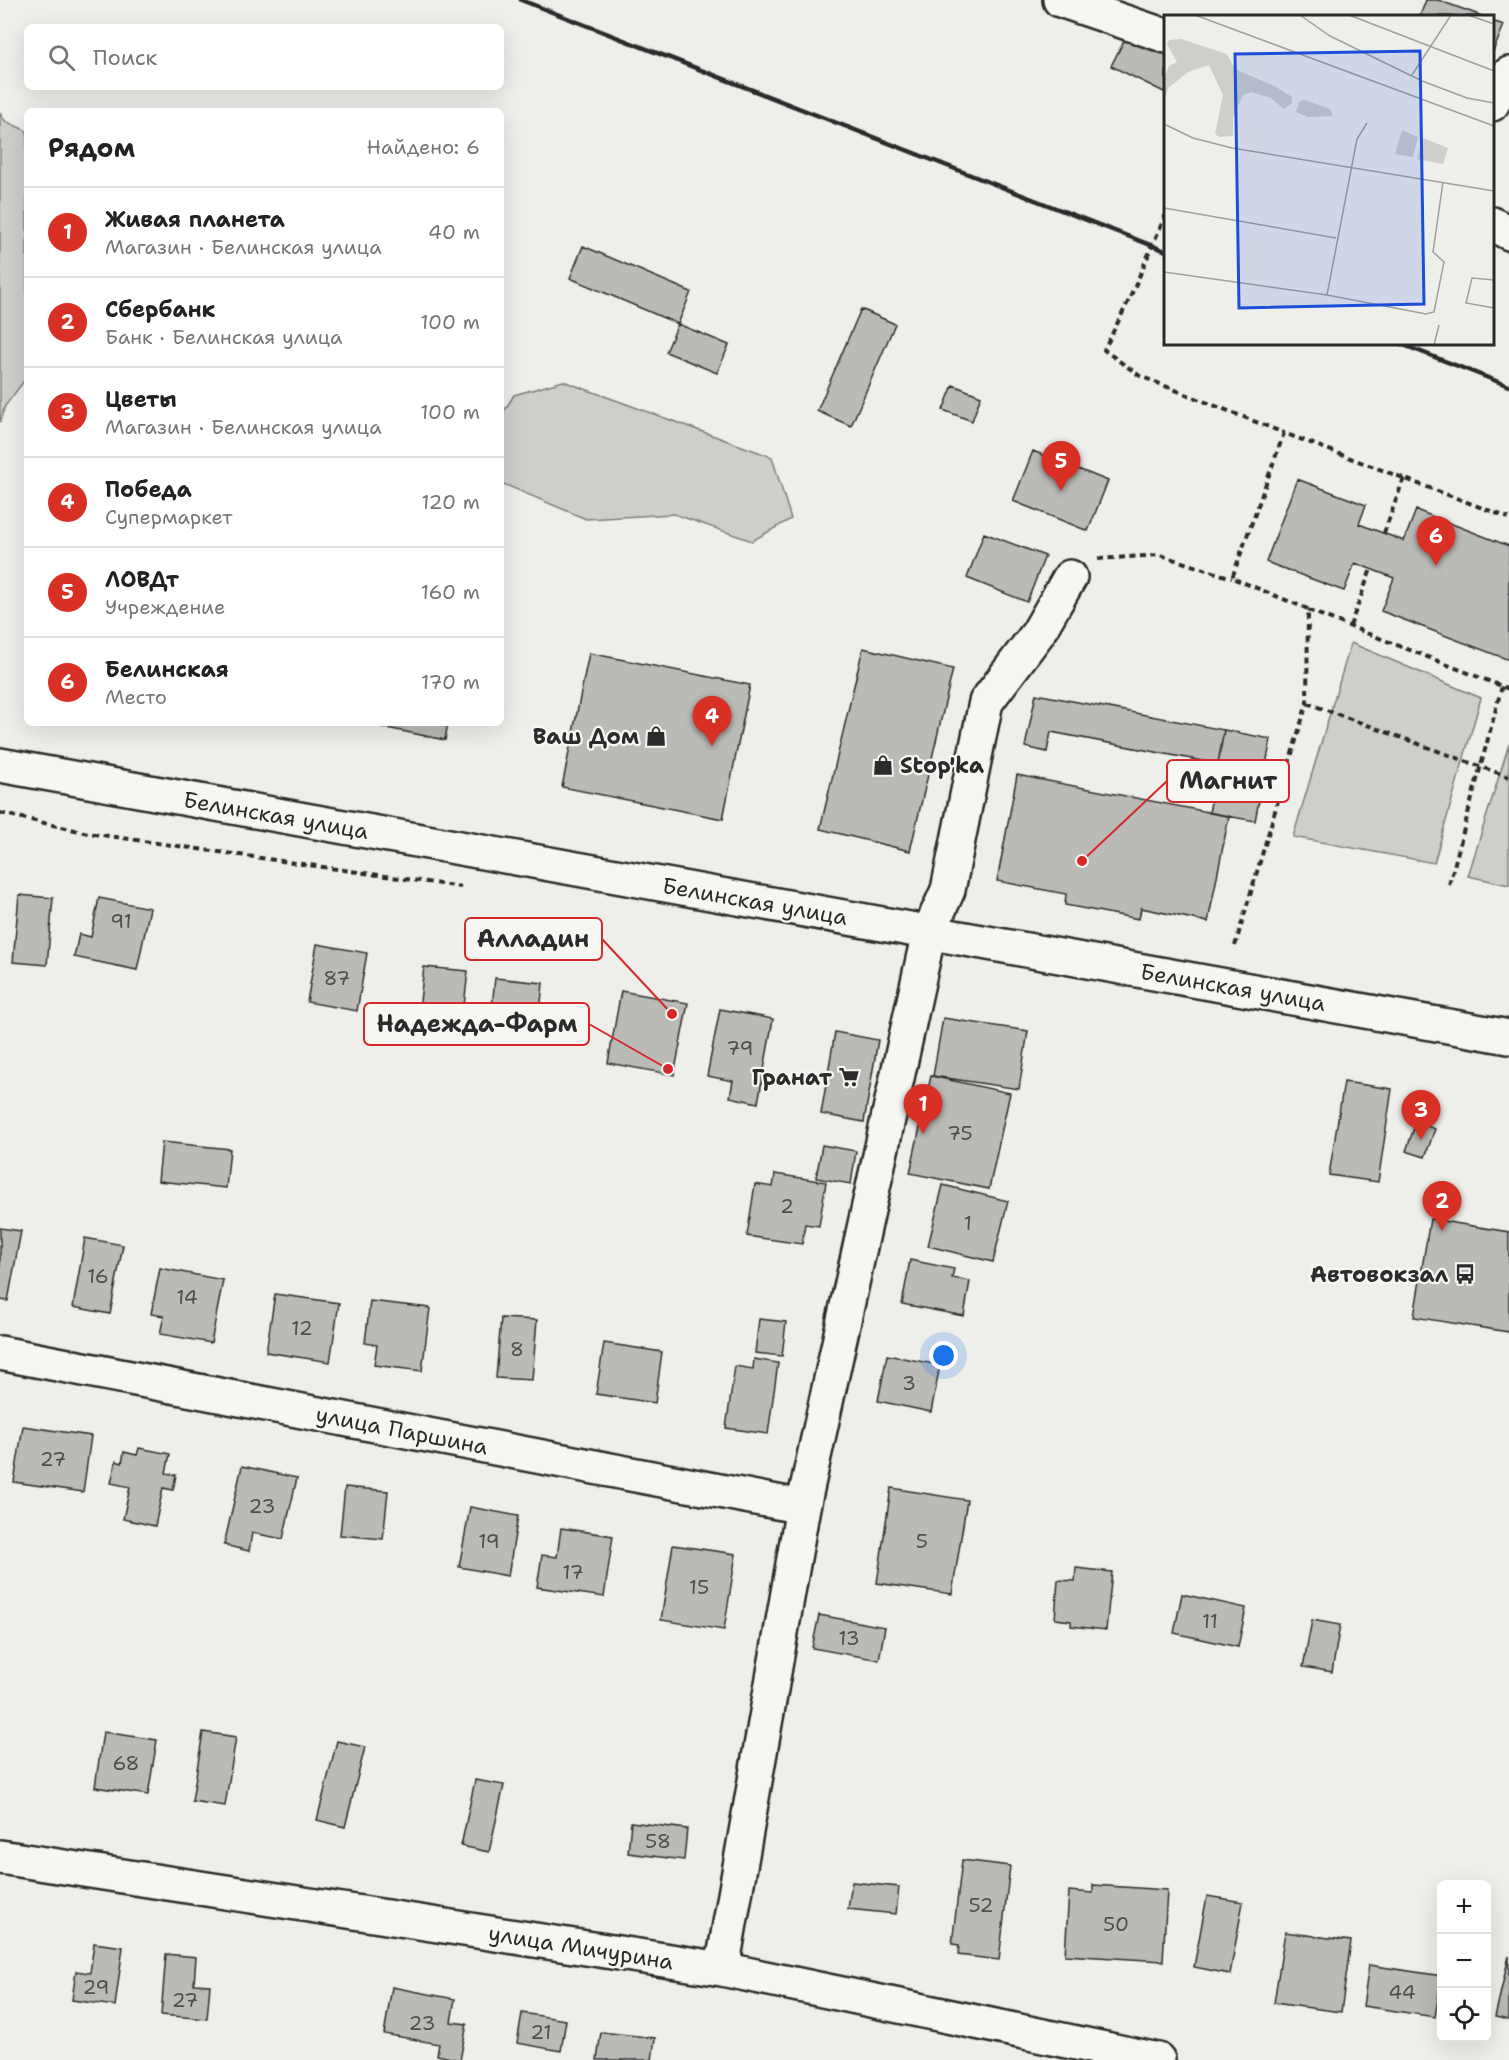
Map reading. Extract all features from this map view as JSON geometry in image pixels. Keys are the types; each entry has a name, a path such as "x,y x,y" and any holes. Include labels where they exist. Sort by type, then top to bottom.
{"street":[{"path":"1060,0 1164,35"},
{"path":"1494,100 1509,74"},
{"path":"1494,225 1509,233"},
{"path":"722,1968 803,1507 929,932 948,890 986,702 1038,633 1070,577"},
{"name":"Белинская улица","path":"0,765 1509,1037"},
{"name":"улица Паршина","path":"0,1353 803,1507"},
{"name":"улица Мичурина","path":"0,1857 722,1968 1158,2060"}],"path":[{"path":"1164,219 1129,300 1104,350 1140,376 1509,518"},
{"path":"1232,578 1284,433"},
{"path":"1384,532 1404,478"},
{"path":"1070,577 1089,560 1160,555 1232,578 1509,689"},
{"path":"1350,626 1371,569"},
{"path":"1235,946 1307,703 1308,609"},
{"path":"1449,885 1502,686"},
{"path":"1307,703 1509,777"},
{"path":"0,813 88,833 462,887"}],"shaded area":[{"path":"0,113 5,121 24,130 24,381 5,406 0,422"},
{"path":"563,381 772,457 791,519 752,541 674,514 586,519 504,484 504,411 514,395"},
{"path":"1351,643 1481,698 1434,863 1293,837"},
{"path":"1509,744 1509,885 1468,876"}],"building":[{"path":"1426,0 1438,0 1479,15 1420,15"},
{"path":"1494,22 1504,25 1494,49"},
{"path":"1129,31 1164,48 1164,92 1111,66"},
{"path":"583,246 691,292 678,324 570,278"},
{"path":"861,309 895,324 851,426 817,411"},
{"path":"678,324 729,345 717,373 666,352"},
{"path":"953,385 981,396 972,421 943,410"},
{"path":"1033,451 1108,481 1088,531 1013,501"},
{"path":"1297,479 1366,505 1359,524 1404,541 1416,510 1509,546 1509,660 1381,611 1394,578 1355,563 1344,591 1266,562"},
{"path":"984,533 1045,556 1027,602 967,578"},
{"name":"Stop'ka","path":"863,648 953,669 910,851 820,829"},
{"name":"Ваш Дом","path":"589,653 750,685 723,819 562,787"},
{"path":"1036,694 1224,730 1218,764 1051,732 1047,752 1025,747"},
{"path":"377,726 447,726 445,740"},
{"path":"1224,730 1271,739 1255,821 1209,813"},
{"path":"1017,775 1229,816 1208,922 1141,908 1139,919 1065,905 1066,894 997,881"},
{"path":"19,895 53,898 47,965 13,962"},
{"path":"99,898 150,908 137,970 74,957 79,934 91,937"},
{"path":"317,944 367,953 357,1011 307,1002"},
{"path":"424,967 468,971 462,1023 418,1018"},
{"path":"495,978 543,983 538,1031 490,1026"},
{"path":"621,991 688,1003 674,1075 608,1063"},
{"path":"720,1009 773,1019 758,1103 730,1097 733,1081 707,1076"},
{"path":"943,1018 1028,1031 1019,1089 933,1076"},
{"name":"Гранат","path":"835,1032 878,1040 864,1122 821,1114"},
{"path":"931,1076 1010,1093 989,1189 910,1173"},
{"path":"1344,1082 1392,1089 1378,1182 1329,1175"},
{"path":"1416,1122 1435,1129 1425,1157 1406,1151"},
{"path":"162,1142 230,1149 226,1188 158,1181"},
{"path":"822,1145 856,1151 851,1184 816,1178"},
{"path":"775,1174 826,1182 819,1226 805,1224 802,1244 747,1236 755,1184 773,1187"},
{"path":"943,1185 1008,1201 993,1262 928,1246"},
{"name":"Автовокзал","path":"1430,1219 1509,1232 1509,1332 1414,1317"},
{"path":"0,1228 21,1231 8,1301 0,1300"},
{"path":"85,1238 123,1245 110,1314 73,1307"},
{"path":"910,1260 954,1269 952,1278 970,1281 964,1316 902,1304"},
{"path":"160,1268 223,1280 211,1343 160,1334 164,1316 151,1314"},
{"path":"275,1294 339,1303 330,1362 266,1352"},
{"path":"370,1301 430,1308 422,1371 374,1365 377,1345 365,1343"},
{"path":"501,1318 537,1320 532,1380 496,1378"},
{"path":"759,1319 786,1322 782,1356 755,1353"},
{"path":"604,1343 662,1352 655,1403 596,1394"},
{"path":"887,1355 940,1365 931,1412 878,1401"},
{"path":"754,1359 778,1363 768,1434 726,1428 735,1366 753,1369"},
{"path":"23,1426 91,1436 83,1492 14,1482"},
{"path":"139,1448 170,1454 166,1473 176,1475 173,1490 163,1488 155,1526 123,1519 130,1487 111,1483 116,1461 122,1463 124,1452 137,1455"},
{"path":"242,1466 297,1478 283,1539 252,1533 249,1551 224,1545"},
{"path":"345,1487 388,1491 383,1539 340,1535"},
{"path":"891,1488 967,1500 952,1594 877,1583"},
{"path":"470,1507 518,1516 508,1576 459,1567"},
{"path":"561,1528 613,1536 604,1597 537,1587 542,1555 557,1557"},
{"path":"673,1545 736,1554 724,1630 661,1620"},
{"path":"1076,1568 1112,1572 1106,1630 1071,1626 1071,1621 1055,1619 1058,1580 1075,1581"},
{"path":"1182,1594 1246,1608 1238,1647 1174,1633"},
{"path":"819,1615 885,1627 879,1660 812,1648"},
{"path":"1312,1620 1340,1625 1332,1672 1303,1667"},
{"path":"103,1732 157,1740 148,1795 95,1787"},
{"path":"203,1732 236,1737 225,1806 192,1801"},
{"path":"337,1741 365,1747 345,1827 317,1820"},
{"path":"475,1780 504,1785 489,1852 461,1846"},
{"path":"631,1822 687,1829 684,1860 628,1853"},
{"path":"962,1860 1010,1866 999,1960 958,1955 959,1945 952,1944"},
{"path":"852,1882 899,1887 896,1914 848,1909"},
{"path":"1093,1885 1167,1890 1163,1961 1065,1955 1069,1891 1093,1893"},
{"path":"1207,1896 1243,1902 1230,1974 1194,1967"},
{"path":"1285,1932 1351,1941 1341,2012 1274,2003"},
{"path":"94,1943 123,1947 115,2006 72,2000 76,1971 90,1973"},
{"path":"166,1954 196,1957 194,1984 210,1985 207,2019 161,2015"},
{"path":"1509,1956 1509,2020 1495,2017"},
{"path":"1369,1965 1437,1975 1435,2017 1363,2006"},
{"path":"392,1987 455,1999 451,2022 467,2024 460,2060 437,2055 439,2044 384,2034"},
{"path":"522,2013 566,2020 561,2051 517,2043"},
{"path":"601,2032 655,2038 652,2060 597,2060"}],"railway":[{"path":"521,0 1164,250"},
{"path":"1404,345 1509,386"}],"place":[{"name":"ЛОВДт","path":"1061,491"},
{"name":"Белинская","path":"1436,566"},
{"name":"Ваш Дом","path":"656,736"},
{"name":"Победа","path":"712,746"},
{"name":"Stop'ka","path":"883,765"},
{"name":"Магнит","path":"1082,861"},
{"name":"Алладин","path":"672,1014"},
{"name":"Надежда-Фарм","path":"668,1069"},
{"name":"Гранат","path":"849,1077"},
{"name":"Живая планета","path":"923,1134"},
{"name":"Цветы","path":"1421,1140"},
{"name":"Сбербанк","path":"1442,1231"},
{"name":"Автовокзал","path":"1465,1274"}]}
